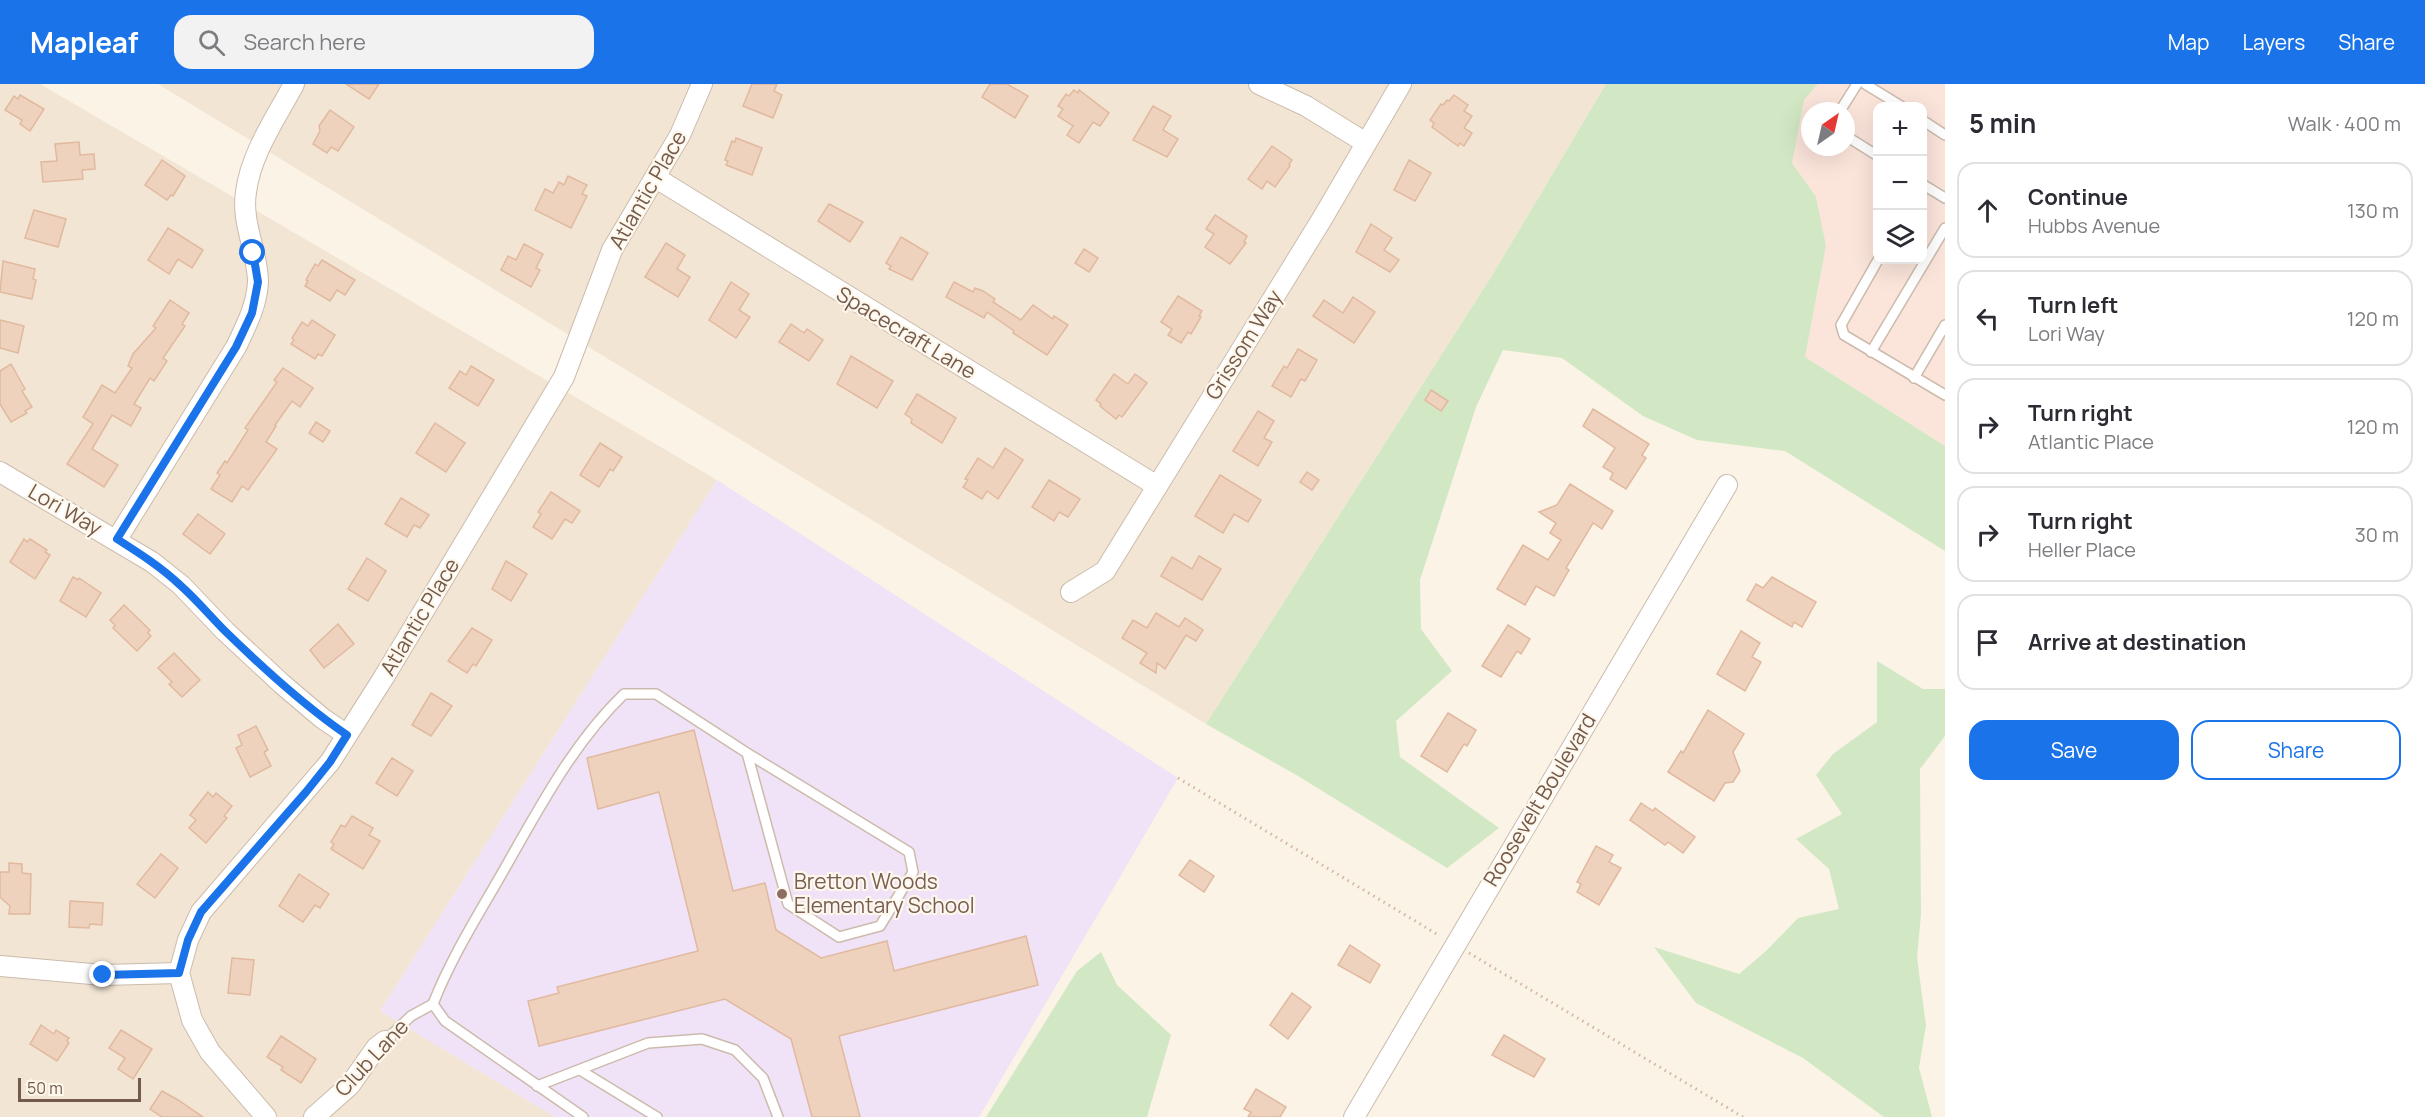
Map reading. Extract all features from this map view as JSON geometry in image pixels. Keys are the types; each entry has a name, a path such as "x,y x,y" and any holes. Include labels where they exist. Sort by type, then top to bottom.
{"street":[{"path":"117,539 236,347 252,313 258,282 246,220 245,194 251,166 294,84"},
{"name":"Atlantic Place","path":"179,973 188,940 201,912 330,762 564,377 612,250 681,135 702,84"},
{"path":"1259,84 1306,106 1366,143"},
{"name":"Grissom Way","path":"1071,592 1105,571 1316,229 1401,84"},
{"name":"Spacecraft Lane","path":"656,178 1157,486"},
{"name":"Lori Way","path":"2,478 117,539 152,562 181,585 225,631 282,684 322,718 347,735"},
{"name":"Roosevelt Boulevard","path":"1354,1117 1454,944 1727,485"},
{"path":"0,966 103,975 179,973 192,1020 210,1052 266,1117"},
{"name":"Club Lane","path":"314,1117 350,1085 376,1048 384,1041"}],"lane":[{"path":"1846,102 1857,84"},
{"path":"1865,84 1894,102"},
{"path":"1927,123 1945,135"},
{"path":"1855,142 1873,153"},
{"path":"1927,187 1945,198"},
{"path":"1871,352 1945,228"},
{"path":"1876,264 1841,325 1844,335 1945,395"},
{"path":"1914,378 1945,325"},
{"path":"583,1117 445,1021 433,1004 446,971 540,808 600,718 624,694 656,694 747,753 909,852 913,872 880,926 838,937 788,904 747,753"},
{"name":"Club Lane","path":"384,1041 411,1016 433,1004"},
{"path":"537,1086 648,1043 702,1039 735,1050 762,1078 778,1117"},
{"path":"580,1070 657,1117"}],"shaded area":[{"path":"0,84 40,84 717,480 380,1011 555,1117 0,1117"},
{"path":"158,84 1606,84 1493,274 1206,724"},
{"path":"1818,84 1945,84 1945,446 1805,357 1826,246 1791,163 1801,115 1801,156 1855,156 1855,102 1804,102"},
{"name":"Bretton Woods Elementary School","path":"717,480 1178,778 979,1117 555,1117 380,1011"}],"green space":[{"path":"1606,84 1818,84 1804,102 1801,102 1801,116 1792,163 1816,197 1826,246 1805,357 1945,446 1945,551 1785,451 1697,440 1643,416 1562,358 1503,350 1476,407 1420,580 1421,629 1452,671 1396,721 1400,757 1499,828 1447,868 1298,776 1206,724 1493,274"},
{"path":"1877,661 1923,689 1945,689 1945,736 1920,769 1921,914 1917,958 1926,1025 1919,1068 1932,1117 1884,1117 1803,1058 1696,1003 1654,947 1739,974 1766,951 1798,918 1839,909 1829,869 1796,839 1842,814 1816,775 1833,754 1877,722"},
{"path":"1101,952 1117,985 1171,1035 1147,1117 986,1117 1077,971"}],"building":[{"path":"346,84 379,84 369,99"},
{"path":"752,84 777,84 774,91 782,95 773,118 743,106"},
{"path":"990,84 1007,84 1028,96 1015,118 982,97"},
{"path":"1074,90 1078,93 1079,90 1109,113 1100,126 1093,122 1079,143 1067,135 1073,126 1058,116 1063,109 1058,106 1066,94 1069,96"},
{"path":"20,95 44,109 30,131 20,124 22,120 5,110 14,96 18,99"},
{"path":"1454,95 1468,105 1464,111 1472,116 1464,128 1472,133 1464,146 1460,143 1458,146 1432,127 1434,123 1430,120 1441,104 1449,101"},
{"path":"1153,106 1171,116 1163,130 1178,139 1167,157 1133,140"},
{"path":"330,110 354,127 338,151 331,147 327,153 313,144 320,131 319,126"},
{"path":"736,138 762,148 752,175 726,165 728,161 725,160 732,141 735,142"},
{"path":"79,142 80,155 94,154 95,169 82,170 83,179 43,182 41,162 57,161 55,144"},
{"path":"1272,146 1292,160 1275,187 1267,181 1262,189 1248,179"},
{"path":"162,160 185,176 173,196 171,195 167,200 145,185"},
{"path":"1409,160 1431,173 1415,201 1394,190"},
{"path":"568,176 587,185 582,194 587,196 571,228 535,210 545,189 553,193 559,182 564,185"},
{"path":"829,204 863,222 850,242 818,221"},
{"path":"34,210 66,219 58,247 25,238"},
{"path":"1215,215 1247,236 1244,242 1246,243 1230,264 1205,247 1214,234 1206,229"},
{"path":"1371,224 1392,238 1384,250 1399,260 1390,272 1356,252"},
{"path":"168,228 203,250 192,268 178,259 169,274 148,260"},
{"path":"901,237 928,253 912,280 889,269 891,266 886,263"},
{"path":"666,243 685,255 677,269 690,277 678,297 645,277"},
{"path":"524,244 543,254 536,268 540,270 531,287 501,270 508,256 516,260"},
{"path":"1084,249 1098,258 1089,272 1075,263"},
{"path":"322,260 355,280 345,295 337,290 330,301 305,286 315,264 318,266"},
{"path":"3,261 35,269 33,279 36,280 32,299 0,292"},
{"path":"731,282 749,294 739,310 750,317 736,338 709,320"},
{"path":"954,282 973,292 975,288 983,291 995,299 993,302 1021,320 1033,305 1053,319 1054,316 1068,325 1047,355 1013,333 1014,331 987,312 984,318 946,297"},
{"path":"1178,296 1202,311 1191,334 1188,332 1181,343 1168,335 1172,329 1161,322"},
{"path":"1353,297 1375,312 1354,343 1313,316 1324,300 1343,313"},
{"path":"170,300 189,313 182,324 185,326 163,358 167,361 154,381 150,378 134,404 141,408 131,426 112,415 92,449 118,465 104,487 67,464 93,424 83,417 102,385 115,393 132,368 128,366 133,354 156,328 153,326"},
{"path":"0,320 24,326 18,353 0,348"},
{"path":"312,320 335,335 322,356 318,354 315,359 291,344 302,322 308,326"},
{"path":"791,324 804,333 807,329 823,340 809,361 779,342"},
{"path":"1298,349 1317,360 1305,381 1301,379 1291,397 1272,386 1284,366 1287,368"},
{"path":"851,356 893,381 877,408 837,384"},
{"path":"11,364 25,389 22,391 32,407 25,411 27,413 11,422 0,404 0,371"},
{"path":"471,366 494,380 478,406 449,388 460,371 466,375"},
{"path":"283,368 313,388 300,407 292,401 266,442 277,449 248,490 242,486 232,502 211,489 220,475 217,473 225,461 227,463 248,430 245,428 277,382 274,380"},
{"path":"1114,374 1128,384 1135,374 1147,383 1122,417 1119,415 1116,419 1096,400"},
{"path":"1431,390 1448,401 1441,411 1425,400"},
{"path":"917,394 956,418 942,443 911,423 912,419 905,414"},
{"path":"1593,409 1649,444 1642,455 1646,458 1626,489 1610,479 1613,473 1603,467 1615,448 1583,426"},
{"path":"1258,411 1274,421 1264,438 1272,442 1258,466 1233,451"},
{"path":"316,422 330,431 323,442 309,433"},
{"path":"435,423 465,443 446,472 416,453"},
{"path":"600,443 622,457 613,471 610,469 599,487 580,475"},
{"path":"1005,448 1023,460 998,499 987,491 982,499 963,487 968,480 965,479 978,458 993,468"},
{"path":"1307,472 1319,480 1312,490 1300,482"},
{"path":"1220,475 1261,500 1248,522 1234,514 1223,533 1195,516"},
{"path":"1049,480 1080,499 1068,517 1059,512 1054,521 1032,507"},
{"path":"1570,484 1613,511 1602,529 1593,523 1566,568 1569,570 1554,596 1536,586 1525,605 1497,589 1523,545 1548,560 1561,540 1550,533 1556,523 1539,512 1557,505"},
{"path":"551,492 580,511 572,523 565,519 552,539 533,527 541,514 538,512"},
{"path":"401,498 429,515 420,528 414,525 407,537 385,524"},
{"path":"198,514 225,534 210,554 183,534"},
{"path":"24,539 27,542 30,539 47,550 45,552 50,555 35,579 10,562"},
{"path":"1199,556 1221,569 1202,600 1161,576 1172,557 1192,569"},
{"path":"367,558 386,571 368,601 348,589"},
{"path":"506,561 527,574 511,601 492,589"},
{"path":"73,577 78,580 79,578 101,593 86,617 60,601"},
{"path":"1772,577 1816,602 1802,627 1794,622 1792,627 1747,600 1756,584 1763,588"},
{"path":"124,605 150,630 148,633 151,636 137,651 113,628 115,625 110,620"},
{"path":"1156,613 1179,627 1185,618 1203,630 1196,641 1186,635 1165,669 1157,663 1156,673 1140,663 1147,653 1122,638 1133,620 1147,628"},
{"path":"338,624 354,644 324,668 310,650"},
{"path":"1508,625 1530,639 1521,654 1517,651 1501,677 1482,666"},
{"path":"472,628 492,640 476,666 473,664 467,673 448,661"},
{"path":"1741,631 1760,643 1752,657 1761,662 1745,691 1717,674"},
{"path":"174,653 200,680 182,697 169,684 172,682 158,668"},
{"path":"431,693 452,706 431,736 412,725"},
{"path":"1708,710 1744,734 1733,752 1740,771 1733,782 1725,783 1714,801 1668,772 1681,751 1683,753"},
{"path":"1448,713 1476,730 1467,746 1464,744 1447,772 1421,756"},
{"path":"256,726 268,750 264,752 271,766 250,777 236,748 242,745 238,735"},
{"path":"694,730 733,891 765,883 776,930 821,958 887,941 894,971 1026,936 1038,985 839,1036 860,1117 812,1117 791,1039 725,999 539,1046 528,1001 559,993 557,987 698,951 659,792 598,809 587,758"},
{"path":"392,758 413,771 397,796 376,783"},
{"path":"208,792 213,797 216,793 232,806 224,816 227,818 206,843 189,828 196,820 190,815"},
{"path":"1641,803 1653,811 1655,808 1695,837 1683,853 1668,842 1665,845 1630,820"},
{"path":"352,816 373,828 369,835 380,841 363,869 331,849 334,844 331,842 341,825 345,827"},
{"path":"1596,846 1613,855 1609,862 1621,868 1599,905 1577,892 1581,884 1577,882"},
{"path":"161,854 178,868 155,898 137,884"},
{"path":"1190,860 1214,876 1204,892 1179,875"},
{"path":"9,863 22,864 22,873 31,874 30,914 9,914 10,906 0,897 0,872 9,872"},
{"path":"299,874 329,894 320,908 315,905 303,922 279,906"},
{"path":"70,901 103,903 102,925 90,924 89,928 69,927"},
{"path":"1350,945 1380,965 1370,983 1338,965"},
{"path":"232,958 254,960 250,995 228,993"},
{"path":"1292,993 1311,1007 1288,1039 1270,1025"},
{"path":"41,1025 54,1034 56,1030 69,1038 67,1041 69,1043 57,1061 30,1044"},
{"path":"121,1030 152,1049 133,1079 118,1069 125,1058 109,1048"},
{"path":"1504,1035 1545,1059 1534,1077 1492,1055"},
{"path":"281,1036 316,1059 301,1083 281,1070 283,1067 267,1057"},
{"path":"1256,1089 1286,1107 1280,1117 1248,1117 1251,1112 1244,1109"},
{"path":"162,1091 203,1117 162,1117 150,1109"}],"place":[{"name":"Bretton Woods Elementary School","path":"782,894"}],"route":[{"path":"103,975 179,973 188,940 201,912 306,792 330,762 347,735 322,718 282,684 225,631 181,585 117,539 236,347 252,313 258,282 253,253"}]}
